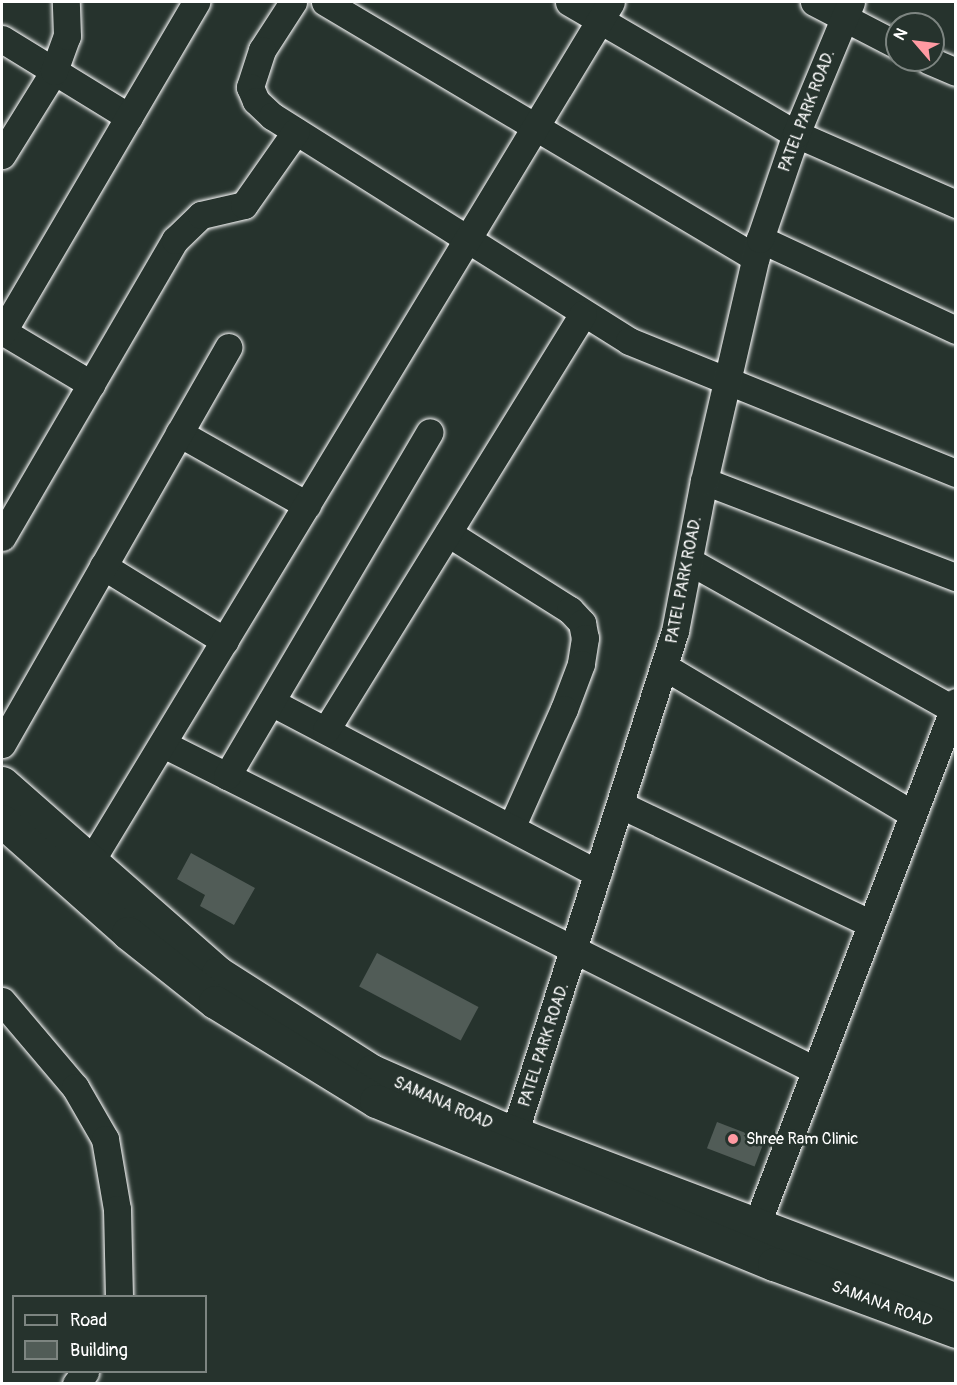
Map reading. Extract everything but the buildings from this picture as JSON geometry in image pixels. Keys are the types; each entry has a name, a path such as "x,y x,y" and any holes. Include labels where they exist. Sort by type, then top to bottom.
{"main road":[{"name":"SAMANA ROAD","path":"2,783 82,877"},
{"name":"SAMANA ROAD","path":"2,820 218,974 294,1024 372,1071 511,1145 751,1239 956,1331"},
{"name":"SAMANA ROAD","path":"751,1239 956,1300"}],"street":[{"path":"2,155 54,71 67,36 66,2"},
{"path":"293,2 262,50 250,87 256,101 296,131 465,240 629,340 956,473"},
{"path":"326,2 534,126 758,248 956,330"},
{"path":"569,2 604,11 796,134 956,204"},
{"path":"814,2 847,10 885,37"},
{"path":"91,384 2,332 194,3"},
{"name":"PATEL PARK ROAD.","path":"511,1145 665,667 726,380 758,248 796,134 847,10"},
{"path":"82,877 604,11"},
{"path":"2,39 129,117"},
{"path":"2,537 175,240 201,215 244,206 296,131"},
{"path":"326,730 583,314"},
{"path":"2,744 228,347"},
{"path":"227,776 430,432"},
{"path":"179,433 307,505"},
{"path":"704,481 956,577"},
{"path":"448,533 570,610 582,623 585,638 571,691 511,828"},
{"path":"688,561 954,708 911,813 751,1239"},
{"path":"103,566 225,641"},
{"path":"665,667 911,813"},
{"path":"271,702 598,874"},
{"path":"163,744 815,1070"},
{"path":"621,805 869,923"},
{"path":"2,1001 75,1087 105,1139 117,1209 118,1295"}],"place":[{"name":"Shree Ram Clinic","path":"733,1139"}]}
